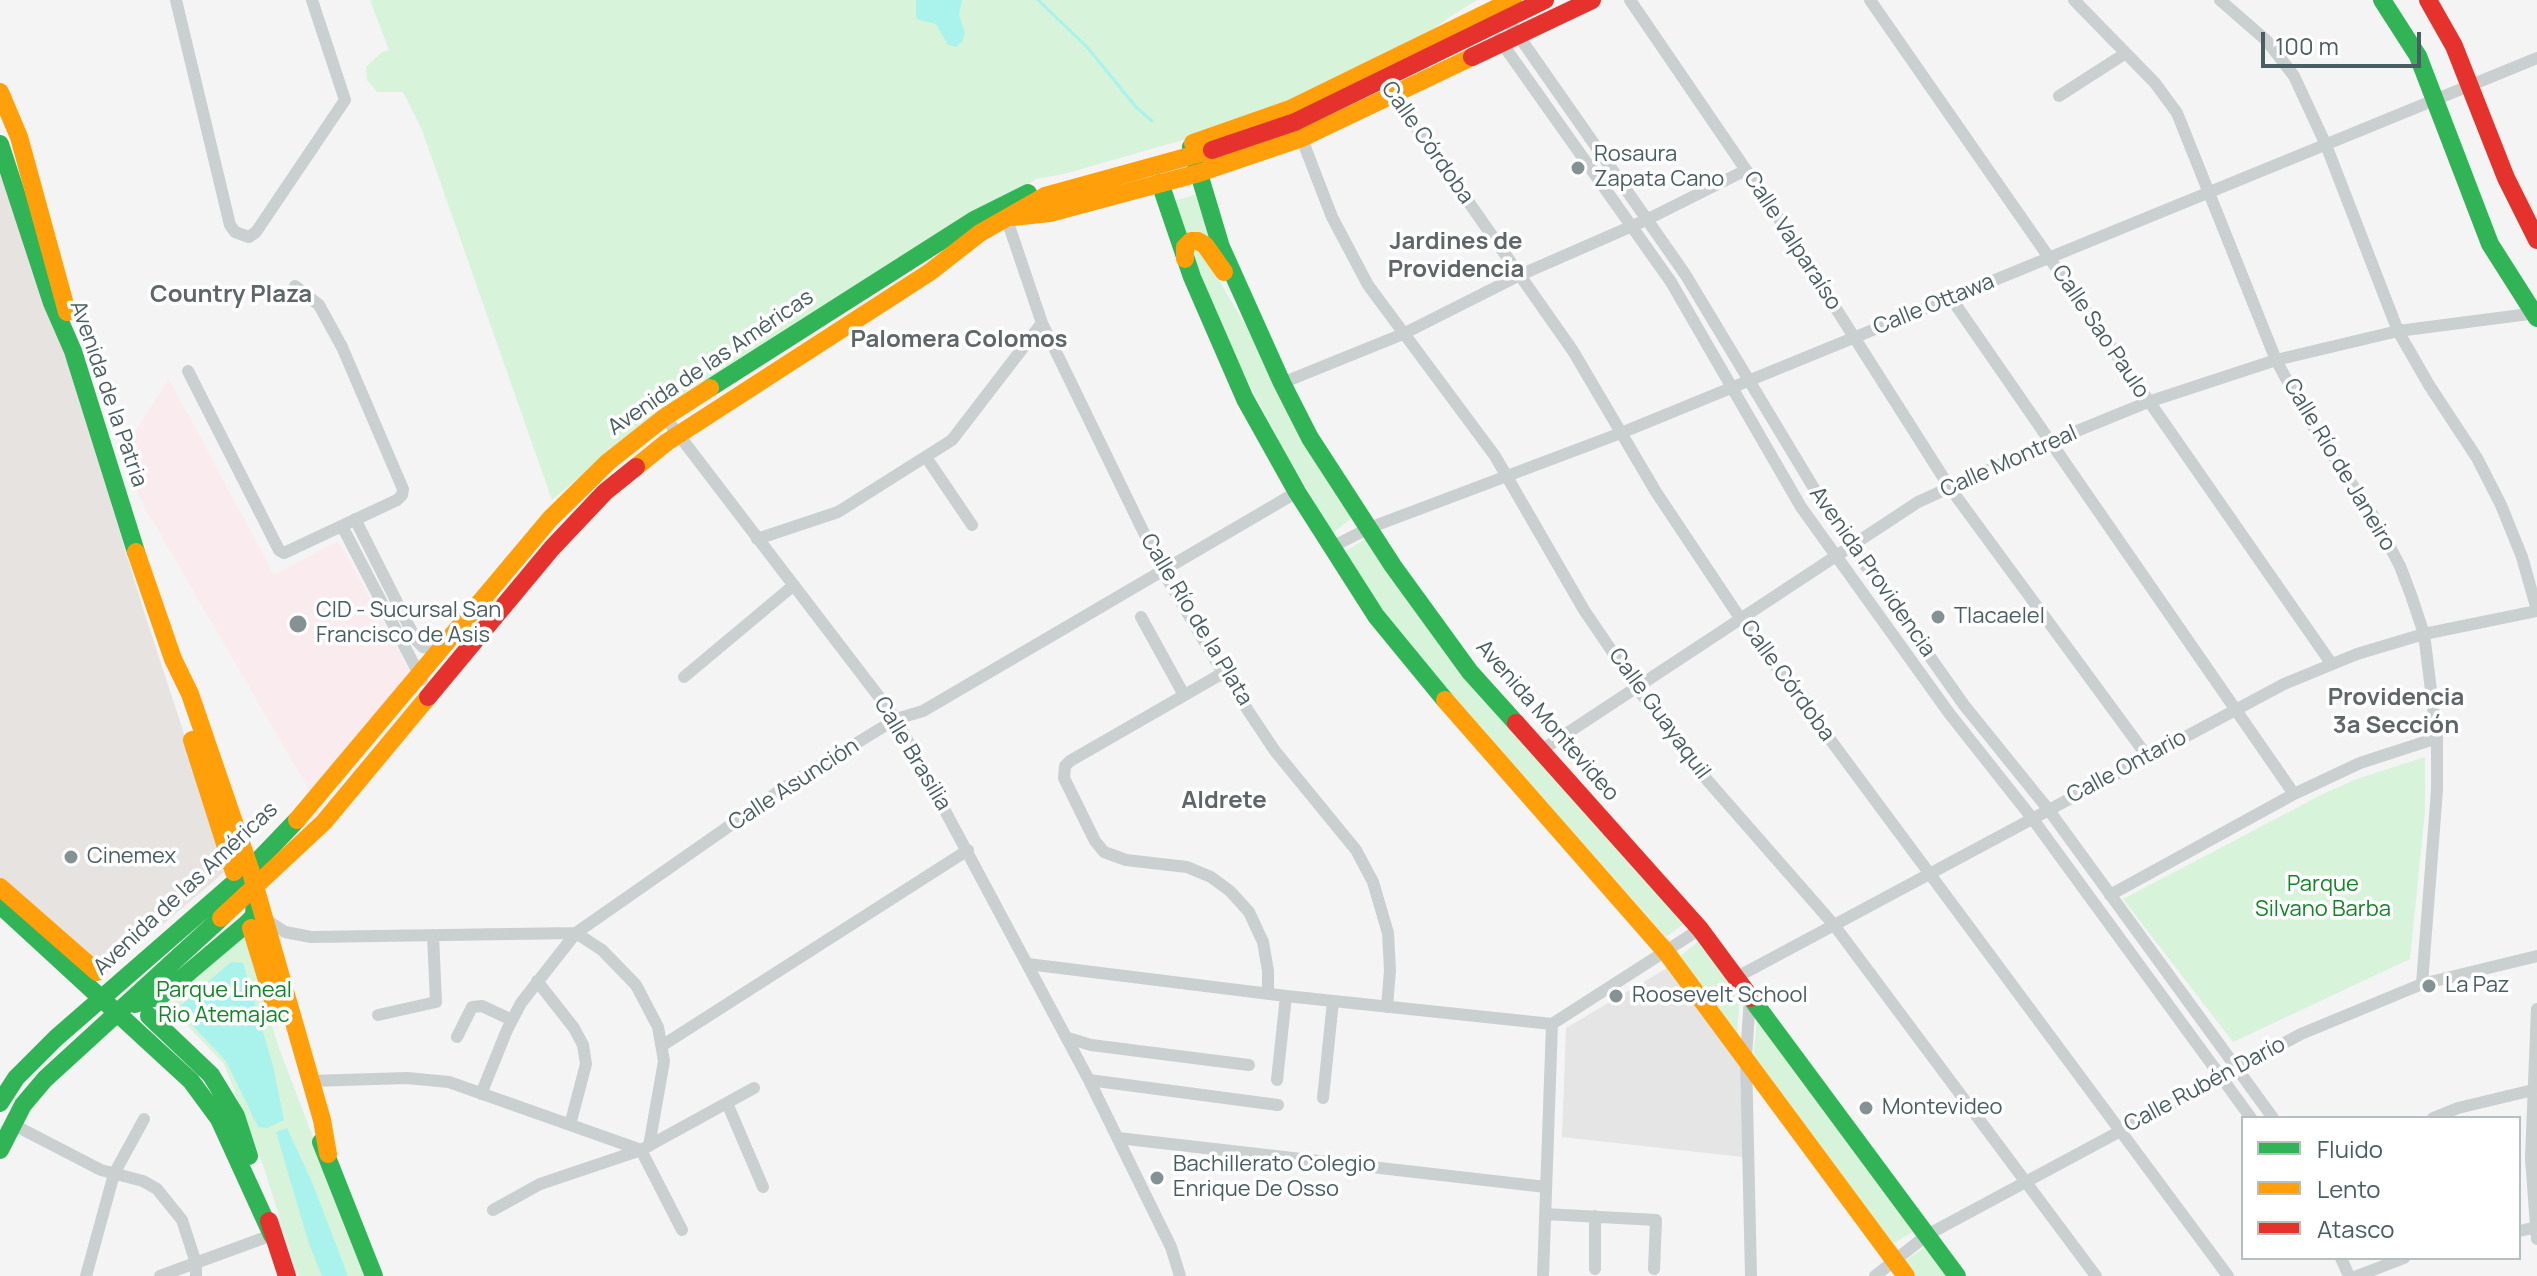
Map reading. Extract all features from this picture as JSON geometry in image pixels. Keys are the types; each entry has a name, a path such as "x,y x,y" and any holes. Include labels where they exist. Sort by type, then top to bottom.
{"main road":[{"name":"Avenida de las Américas","path":"0,1103 16,1078 56,1038 102,1000 297,820 580,486 658,422 1002,205 1041,187 1194,157 1295,123 1379,74 1499,14 1545,0"},
{"name":"Avenida de las Américas","path":"0,1150 23,1105 45,1079 124,1010 324,822 552,548 605,492 678,435 930,272 980,233 1045,196 1194,157 1295,123 1394,96 1592,0"},
{"path":"2382,0 2418,56 2490,244 2536,315"},
{"path":"2428,0 2454,46 2506,178 2537,240"},
{"path":"0,92 11,113 28,167 65,299 73,351"},
{"name":"Avenida de la Patria","path":"0,144 52,303 73,351 124,517 173,659 179,698 242,870 255,889 257,922 301,1092 311,1123 328,1154"},
{"name":"Avenida de las Américas","path":"1006,217 1050,213 1160,183 1194,157"},
{"name":"Avenida Montevideo","path":"1194,157 1221,247 1282,383 1310,438 1369,528 1470,672 1700,929 1957,1276"},
{"path":"1160,183 1185,259 1245,399 1330,548 1376,616 1477,740 1666,952 1906,1276"},
{"path":"1185,259 1187,243 1195,240 1202,242 1243,300"},
{"path":"642,463 658,422"},
{"path":"0,887 97,972"},
{"path":"0,905 102,1000 124,1010 212,1108 230,1140 272,1235"},
{"name":"Avenida de la Patria","path":"257,922 310,1081 328,1154 374,1276"},
{"path":"149,1016 200,1062 229,1103 242,1133 287,1276"}],"street":[{"path":"176,0 230,225 235,232 249,237 256,232 345,100 312,0"},
{"name":"Calle Valparaíso","path":"1630,0 1746,170 1950,488 2147,756"},
{"name":"Calle Sao Paulo","path":"1870,0 2331,663"},
{"name":"Calle Río de Janeiro","path":"2074,0 2155,83 2177,113 2276,360 2308,419 2374,517 2400,566 2424,634 2437,738 2437,790 2422,984"},
{"path":"2220,0 2252,26 2294,76 2326,145 2398,331 2477,458 2501,505 2522,557 2537,610"},
{"name":"Avenida Providencia","path":"1499,14 1510,40 1671,282 1801,507 1949,713 2032,818 2250,1116"},
{"name":"Avenida Providencia","path":"1510,40 1685,274 1851,545 1964,705 2048,809 2272,1116"},
{"path":"2059,96 2126,53"},
{"name":"Calle Ottawa","path":"1330,548 1369,528 1621,433 2537,58"},
{"name":"Calle Córdoba","path":"1379,74 1573,351 1681,530 1740,618 2228,1276"},
{"name":"Calle Guayaquil","path":"1295,123 1332,217 1368,285 1507,476 1584,610 1637,688 1708,781 1834,925 2096,1276"},
{"path":"1282,383 1403,334 1520,275 1646,220 1746,170"},
{"name":"Calle Río de la Plata","path":"1006,217 1042,323 1162,570 1223,673 1288,769 1356,850 1373,882 1388,933 1390,970 1387,1007"},
{"path":"188,371 279,550 289,553 397,500 403,489 342,347 319,305 295,286"},
{"path":"1951,298 2294,794"},
{"name":"Calle Montreal","path":"1540,751 1918,502 2050,442 2148,402 2276,360 2398,331 2536,315"},
{"path":"757,539 838,512 952,440 1042,323"},
{"name":"Calle Brasilia","path":"658,422 678,435 896,719 1068,1038 1171,1247 1180,1276"},
{"path":"926,457 972,525"},
{"name":"Calle Asunción","path":"481,1094 512,1020 537,981 576,933 788,785 896,719 923,711 1297,492"},
{"path":"355,519 416,640 423,647 441,650"},
{"path":"342,526 418,676 433,690"},
{"path":"373,588 386,582"},
{"path":"684,677 794,585"},
{"name":"Calle Ontario","path":"1737,977 2234,708 2331,663 2424,634 2537,610"},
{"path":"1141,617 1184,695"},
{"path":"1223,673 1070,761 1063,771 1095,841 1104,852 1126,860 1187,867 1211,877 1230,891 1249,912 1263,942 1268,993"},
{"path":"2110,895 2294,794 2360,763 2437,738"},
{"path":"663,1045 968,850"},
{"path":"257,922 311,937 576,933 602,950 636,985 650,1007 663,1045 661,1087 645,1148 682,1230"},
{"path":"1028,964 1286,996 1552,1024 1700,929"},
{"path":"378,1015 436,1002 433,935"},
{"name":"Calle Rubén Darío","path":"1875,1276 1927,1235 2301,1034 2422,984 2537,956"},
{"path":"537,981 574,1028 583,1045 586,1064 570,1125"},
{"path":"1750,994 1746,1057 1751,1276"},
{"path":"1277,1080 1286,996"},
{"path":"1323,1098 1333,1001"},
{"path":"457,1037 472,1007 482,1006 512,1020"},
{"path":"2537,1009 2531,1158 2537,1239"},
{"path":"1543,1276 1552,1024"},
{"path":"1068,1038 1091,1045 1249,1065"},
{"path":"310,1081 407,1078 449,1082 645,1148"},
{"path":"1089,1080 1278,1105"},
{"path":"493,1210 540,1184 645,1148 754,1088"},
{"path":"2438,1116 2506,1094 2533,1090"},
{"path":"727,1103 763,1187"},
{"path":"86,1276 114,1174 144,1119"},
{"path":"12,1124 101,1170 143,1181 157,1189 182,1220 196,1269"},
{"path":"1118,1138 1546,1187"},
{"path":"1545,1214 1656,1220 1654,1269"},
{"path":"1595,1216 1595,1269"},
{"path":"160,1276 196,1269 272,1235"},
{"path":"2364,1274 2399,1260"}],"shaded area":[{"path":"0,170 51,308 141,602 228,869 106,973 0,878"},
{"name":"CID - Sucursal San Francisco de Asis","path":"169,379 274,575 338,541 410,672 312,795 141,501 125,447"},
{"path":"1667,968 1741,1064 1743,1157 1562,1137 1566,1028"}],"green space":[{"path":"370,0 1477,0 1344,94 1064,174 1036,179 706,380 629,436 552,500 422,130 403,92 377,92 367,80 366,67 382,52 389,50"},
{"path":"1195,194 1214,250 1186,239 1173,202"},
{"path":"1195,246 1209,263 1257,345 1353,517 1333,533 1287,456 1236,358 1191,250"},
{"path":"1368,537 1684,924 1666,937 1446,691 1342,554"},
{"name":"Parque Silvano Barba","path":"2425,757 2425,812 2410,959 2233,1042 2123,899 2327,792"},
{"name":"Parque Lineal Rio Atemajac","path":"244,936 279,1048 366,1276 298,1276 263,1165 224,1064 170,1007 181,988"},
{"path":"1699,941 1740,998 1737,1033 1679,957"},
{"path":"1758,1013 1914,1231 1889,1246 1753,1058"},
{"path":"1926,1246 1949,1276 1916,1276 1905,1261"}],"water":[{"path":"916,0 962,0 959,15 965,33 962,42 956,47 948,45 936,24 919,20 916,17"},
{"path":"231,962 243,963 273,1066 284,1120 267,1128 258,1127 226,1061 177,1009"},
{"path":"287,1128 312,1182 348,1276 322,1276 309,1244 276,1132"}],"waterway":[{"path":"1038,0 1087,47 1136,107 1152,121"}],"traffic: fast":[{"path":"2382,0 2418,56 2490,244 2537,318"},
{"path":"0,144 52,303 73,351 136,552"},
{"path":"1191,147 1221,247 1310,438 1393,566 1470,672 1516,723"},
{"path":"1160,183 1192,277 1245,399 1297,492 1376,616 1445,700"},
{"path":"710,388 974,220 1028,193"},
{"path":"0,1103 16,1078 56,1038 250,869 297,820"},
{"path":"135,1004 162,995 246,924 254,916 255,892"},
{"path":"0,905 191,1081 219,1119 272,1235"},
{"path":"0,1150 23,1105 45,1079 221,918"},
{"path":"1751,998 1957,1276"},
{"path":"149,1016 211,1075 236,1116 249,1156"},
{"path":"321,1142 374,1276"}],"traffic: slow":[{"path":"1193,143 1290,109 1513,0"},
{"path":"1013,217 1050,213 1199,173 1302,138 1472,57"},
{"path":"0,92 19,137 67,312"},
{"path":"636,467 667,442 930,272 980,233 1045,196 1212,150"},
{"path":"1185,259 1185,247 1191,241 1198,241 1205,245 1224,272"},
{"path":"297,820 550,519 608,462 665,417 710,388"},
{"path":"136,552 173,659 190,694 250,869 322,1120 328,1154"},
{"path":"221,918 324,822 428,697"},
{"path":"1445,700 1666,952 1906,1276"},
{"path":"192,740 234,872"},
{"path":"0,887 97,972"},
{"path":"251,928 275,1006"}],"traffic: jam":[{"path":"1212,150 1295,122 1545,0"},
{"path":"1472,57 1592,0"},
{"path":"2428,0 2454,46 2506,178 2537,240"},
{"path":"428,697 552,548 605,492 636,467"},
{"path":"1516,723 1700,929 1751,998"},
{"path":"269,1221 287,1276"}],"place":[{"name":"Rosaura Zapata Cano","path":"1578,168"},
{"name":"Tlacaelel","path":"1938,617"},
{"name":"CID - Sucursal San Francisco de Asis","path":"298,624"},
{"name":"Cinemex","path":"71,857"},
{"name":"La Paz","path":"2429,986"},
{"name":"Roosevelt School","path":"1616,996"},
{"name":"Montevideo","path":"1866,1108"},
{"name":"Bachillerato Colegio Enrique De Osso","path":"1157,1178"}],"district":[{"name":"Jardines de Providencia","path":"1456,256"},
{"name":"Country Plaza","path":"231,295"},
{"name":"Palomera Colomos","path":"959,340"},
{"name":"Providencia 3a Sección","path":"2396,712"},
{"name":"Aldrete","path":"1224,801"}]}
